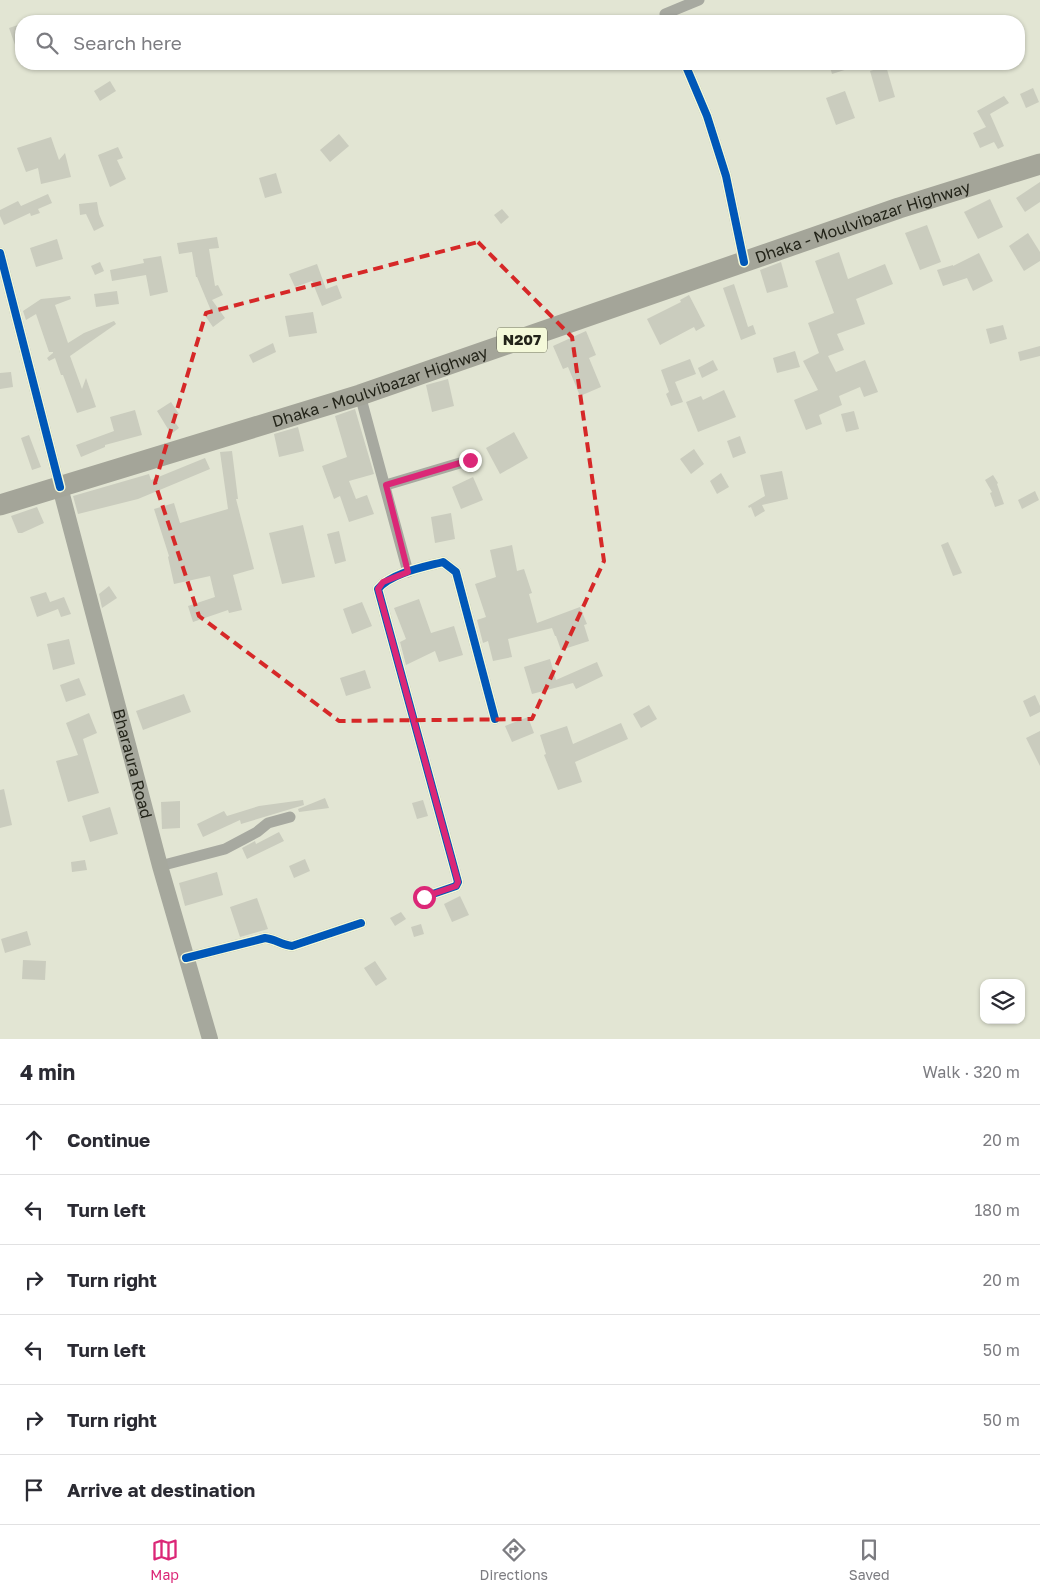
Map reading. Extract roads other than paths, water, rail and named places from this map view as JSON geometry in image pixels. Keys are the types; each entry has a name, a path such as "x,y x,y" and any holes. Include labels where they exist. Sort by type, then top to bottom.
{"highway":[{"name":"Dhaka - Moulvibazar Highway","path":"0,505 360,396 900,208 1040,164"}],"main road":[{"name":"Bharaura Road","path":"60,487 160,866 210,1039"}],"street":[{"path":"665,15 700,0"},
{"path":"688,70 707,116 726,176 744,262"},
{"path":"0,253 60,487"},
{"path":"360,396 386,485 408,572"},
{"path":"386,485 470,460"},
{"path":"424,897 456,886 458,882 378,589 383,582 408,572 443,562 456,572 495,719"},
{"path":"160,866 225,849 257,832 268,823 290,817"},
{"path":"186,958 265,938 292,946 360,923"}]}
